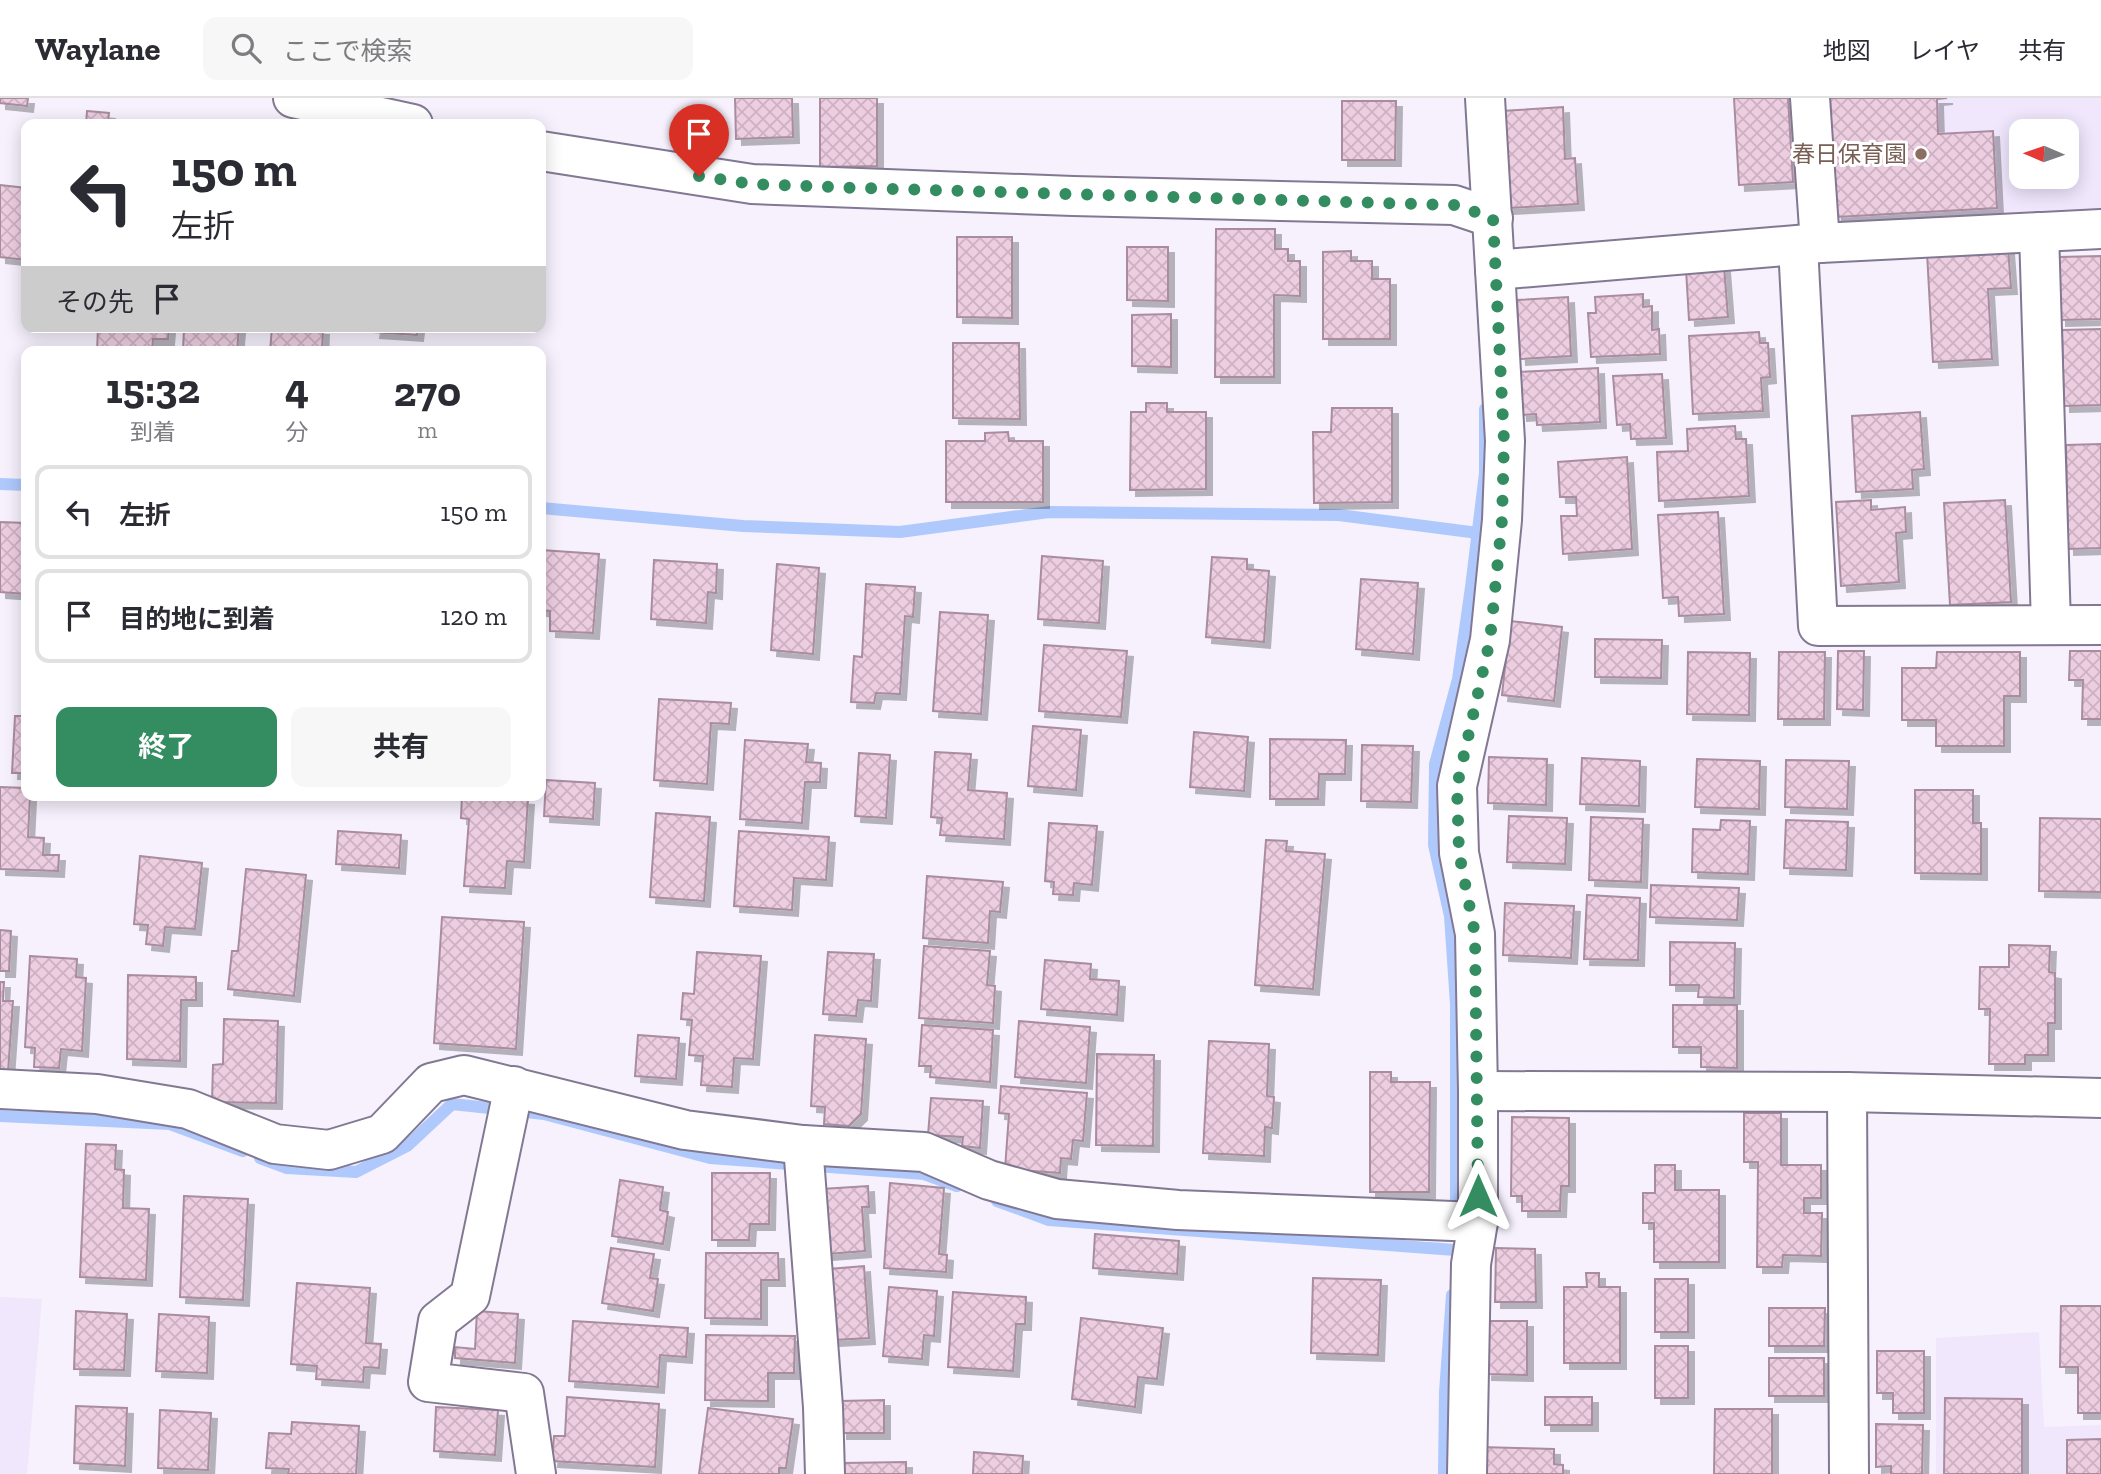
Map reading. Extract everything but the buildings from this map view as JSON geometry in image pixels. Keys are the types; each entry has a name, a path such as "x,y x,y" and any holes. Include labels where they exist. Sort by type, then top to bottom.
{"street":[{"path":"293,98 390,119"},
{"path":"1467,1474 1471,1264 1478,1222 1478,1091 1475,934 1459,853 1457,786 1490,640 1502,520 1504,441 1485,98"},
{"path":"1810,98 1809,245 1818,626 2101,625"},
{"path":"546,152 752,184 1073,197 1454,205 1493,218"},
{"path":"1495,270 1809,245 2101,229"},
{"path":"2039,232 2051,625"},
{"path":"0,1089 97,1094 188,1109 275,1144 328,1150 382,1134 431,1083 464,1075 685,1130 804,1163 924,1152 989,1180 1057,1199 1178,1210 1478,1222"},
{"path":"514,1086 470,1296 438,1321 428,1382 524,1393 536,1474"},
{"path":"1478,1091 1847,1092 2101,1098"},
{"path":"1847,1092 1849,1474"},
{"path":"804,1163 823,1407 825,1474"}],"shaded area":[{"name":"春日保育園","path":"1818,98 2101,98 2101,215 1826,231"},
{"path":"0,1297 42,1299 27,1474 0,1474"},
{"path":"2039,1332 2044,1427 2101,1425 2101,1474 1936,1474 1936,1338"}],"waterway":[{"path":"1456,1217 1456,1004 1450,916 1434,845 1435,764 1458,679 1471,587 1485,473 1485,409"},
{"path":"0,484 21,485"},
{"path":"546,508 743,526 900,532 1049,512 1339,515 1478,533"},
{"path":"260,1158 287,1168 356,1172 407,1146 452,1104 544,1114 710,1158 924,1174 957,1186"},
{"path":"0,1116 170,1124 243,1151"},
{"path":"997,1201 1049,1220 1455,1250"},
{"path":"1444,1474 1445,1392 1452,1295"}],"place":[{"name":"春日保育園","path":"1921,154"}],"route":[{"path":"699,176 752,184 1073,197 1454,205 1493,218 1504,441 1502,520 1490,640 1457,786 1459,853 1475,934 1478,1196"}]}
